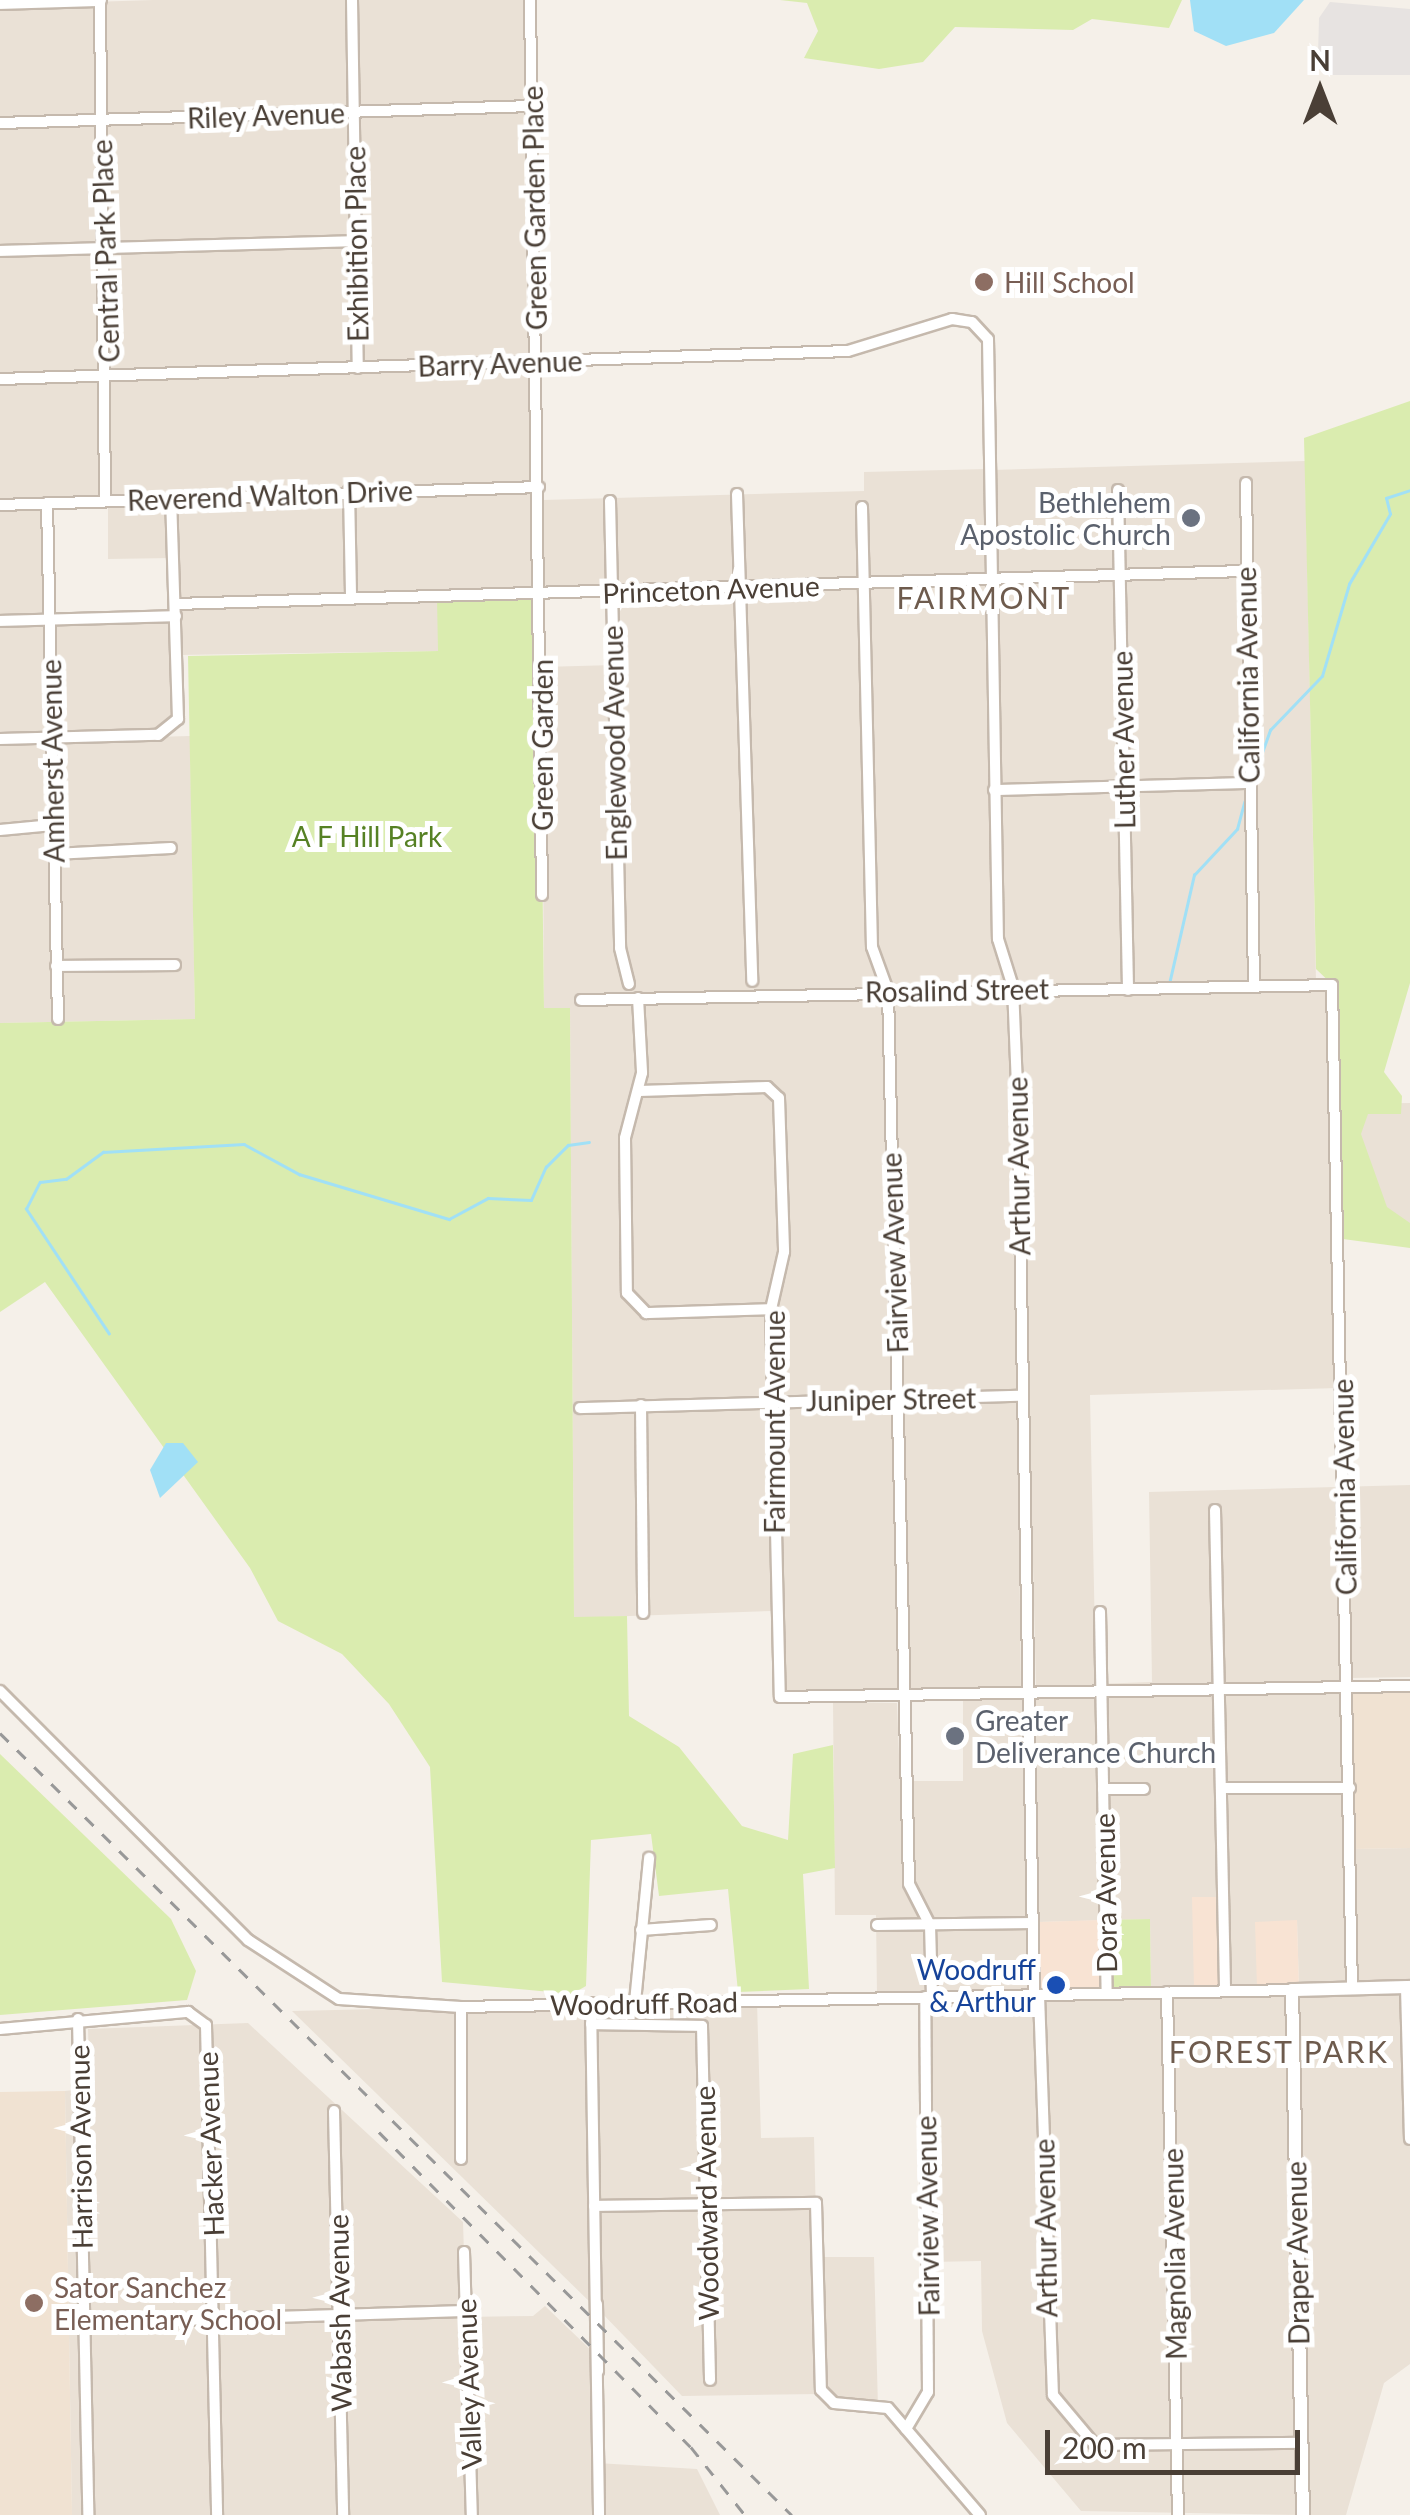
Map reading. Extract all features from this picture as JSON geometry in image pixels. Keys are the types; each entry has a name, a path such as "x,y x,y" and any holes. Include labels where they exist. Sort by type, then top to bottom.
{"street":[{"path":"0,3 100,0"},
{"name":"Central Park Place","path":"100,0 103,248 110,375 106,502"},
{"name":"Exhibition Place","path":"352,0 358,368"},
{"name":"Green Garden Place","path":"530,0 541,595"},
{"name":"Riley Avenue","path":"0,123 532,106"},
{"path":"0,252 355,241"},
{"name":"Barry Avenue","path":"0,379 848,351 952,320 972,322 988,339"},
{"name":"Arthur Avenue","path":"988,339 998,939 1013,987 1047,2380 1095,2445 1177,2446"},
{"name":"California Avenue","path":"1246,483 1254,986"},
{"name":"Reverend Walton Drive","path":"0,506 348,490 539,486"},
{"path":"348,490 352,600"},
{"name":"Luther Avenue","path":"1118,490 1128,990"},
{"path":"737,494 752,981"},
{"path":"0,739 170,730 176,610 171,500"},
{"name":"Englewood Avenue","path":"610,501 620,948 629,984"},
{"name":"Amherst Avenue","path":"48,504 58,1018"},
{"name":"Fairview Avenue","path":"862,507 872,947 888,991 909,1884 930,1925 928,2392 906,2429"},
{"name":"Princeton Avenue","path":"0,621 352,600 1246,571"},
{"name":"Green Garden","path":"541,595 542,895"},
{"path":"994,790 1249,783"},
{"path":"0,830 53,825"},
{"path":"54,854 171,848"},
{"path":"56,966 175,965"},
{"name":"California Avenue","path":"1332,985 1352,1989"},
{"name":"Rosalind Street","path":"580,1000 1013,987 1128,990 1332,985"},
{"path":"638,998 639,1091 626,1138 634,1306 770,1309"},
{"name":"Fairmount Avenue","path":"639,1091 774,1089 784,1241 770,1309 780,1697 903,1699"},
{"name":"Juniper Street","path":"580,1408 1023,1396"},
{"path":"642,1405 643,1613"},
{"path":"1215,1510 1224,1991"},
{"name":"Dora Avenue","path":"1100,1612 1107,1994"},
{"path":"903,1699 1028,1692 1410,1686"},
{"name":"Woodruff Road","path":"0,1691 294,1976 368,2004 462,2007 1408,1987"},
{"path":"1221,1788 1350,1788"},
{"path":"1102,1789 1144,1789"},
{"path":"635,2002 649,1858"},
{"path":"641,1930 711,1924"},
{"path":"878,1926 1033,1924"},
{"path":"1408,1987 1410,2139"},
{"name":"Draper Avenue","path":"1292,1990 1303,2515"},
{"name":"Magnolia Avenue","path":"1167,1992 1178,2515"},
{"path":"590,2003 599,2515"},
{"path":"461,2159 462,2007"},
{"name":"Hacker Avenue","path":"78,2019 200,2015 215,2319 217,2515"},
{"path":"0,2029 78,2019"},
{"name":"Harrison Avenue","path":"78,2019 88,2515"},
{"name":"Woodruff Road","path":"591,2024 702,2026"},
{"name":"Woodward Avenue","path":"702,2026 710,2380"},
{"name":"Wabash Avenue","path":"334,2111 344,2515"},
{"path":"594,2206 816,2203 821,2390 834,2403 888,2408 980,2515"},
{"name":"Valley Avenue","path":"464,2252 472,2515"},
{"path":"83,2323 466,2311"},
{"path":"1177,2446 1301,2442"}],"shaded area":[{"path":"153,0 527,0 537,358 0,376 0,5"},
{"path":"1330,2 1410,9 1410,75 1330,75 1318,55 1319,18"},
{"path":"531,362 539,597 438,651 179,655 171,558 108,559 108,499 46,501 47,621 174,618 175,718 157,732 0,736 0,381"},
{"path":"1305,461 1316,981 1257,984 1249,569 995,575 992,470"},
{"path":"987,469 988,575 541,592 543,500 864,491 864,472"},
{"path":"1243,573 1251,984 1012,984 711,1000 1012,989 1021,1689 776,1695 772,1611 574,1618 570,1008 544,1009 542,667 614,665 613,593"},
{"path":"190,736 195,1019 0,1023 0,741"},
{"path":"1330,987 1338,1388 1090,1395 1096,1684 1152,1682 1149,1492 1410,1485 1410,1677 1350,1678 1354,1849 1410,1848 1410,1986 1299,1988 1297,1921 1257,1988 1151,1990 1150,1919 1038,1922 1035,1698 1096,1697 1096,1686 1036,1687 1019,990"},
{"path":"1410,1103 1410,1238 1343,1239 1341,1104"},
{"path":"1410,1687 1410,1848 1353,1849 1349,1688"},
{"path":"1025,1698 1029,1991 877,1996 876,1915 835,1915 833,1702 897,1703 900,1781 963,1781 963,1700"},
{"path":"1192,1897 1228,1897 1229,1989 1194,1989"},
{"path":"1102,1920 1104,1990 1038,1992 1038,1922"},
{"path":"1297,1920 1299,1988 1257,1988 1255,1922"},
{"path":"1410,1991 1410,2364 1384,2383 1346,2515 1307,2515 1295,1993"},
{"path":"1290,1992 1300,2515 1081,2511 1007,2423 982,2331 981,2261 930,2262 927,1999"},
{"path":"757,2002 761,2138 814,2137 817,2257 874,2257 878,2407 836,2406 820,2394 682,2396 597,2308 591,2004"},
{"path":"590,2004 594,2306 292,2011"},
{"path":"248,2023 463,2222 466,2317 533,2316 545,2306 595,2354 597,2463 697,2469 720,2515 72,2515 65,2091 90,2088 88,2029"},
{"name":"Sator Sanchez Elementary School","path":"65,2091 72,2515 0,2515 0,2092"}],"green space":[{"path":"780,0 1182,0 1169,28 1092,19 1073,30 955,27 923,62 879,69 804,58 818,31 807,3"},
{"path":"1410,401 1410,983 1384,1072 1402,1096 1401,1114 1368,1114 1361,1134 1387,1207 1410,1223 1410,1248 1343,1239 1338,990 1316,969 1304,438"},
{"name":"A F Hill Park","path":"539,597 544,1008 570,1008 574,1617 627,1616 629,1716 679,1747 742,1826 788,1840 793,1754 833,1745 835,1868 803,1874 809,1989 738,1992 728,1889 659,1896 651,1834 591,1840 586,1986 572,1994 442,1982 430,1767 389,1704 342,1654 278,1621 250,1568 45,1282 0,1312 0,1023 195,1019 188,656 438,651 437,599"},
{"path":"0,1754 171,1919 196,1971 187,2000 0,2015"},
{"path":"1150,1919 1151,1990 1104,1990 1102,1920"}],"water":[{"path":"1190,0 1304,0 1274,33 1226,46 1194,31"},
{"path":"166,1443 183,1443 198,1462 160,1498 150,1470"}],"waterway":[{"path":"1255,772 1270,730 1322,676 1349,584 1390,514 1386,498 1410,490"},
{"path":"1169,984 1194,875 1237,829 1244,802"},
{"path":"109,1334 26,1209 40,1182 66,1179 103,1152 244,1144 299,1174 449,1219 488,1198 531,1200 546,1167 568,1145 589,1142"}],"railway":[{"path":"0,1733 792,2515"},
{"path":"379,2132 691,2447 745,2515"}],"place":[{"name":"Hill School","path":"984,282"},
{"name":"Bethlehem Apostolic Church","path":"1191,518"},
{"name":"Greater Deliverance Church","path":"955,1736"},
{"name":"Woodruff & Arthur","path":"1056,1985"},
{"name":"Sator Sanchez Elementary School","path":"34,2303"}],"district":[{"name":"FAIRMONT","path":"984,597"},
{"name":"FOREST PARK","path":"1279,2051"}]}
